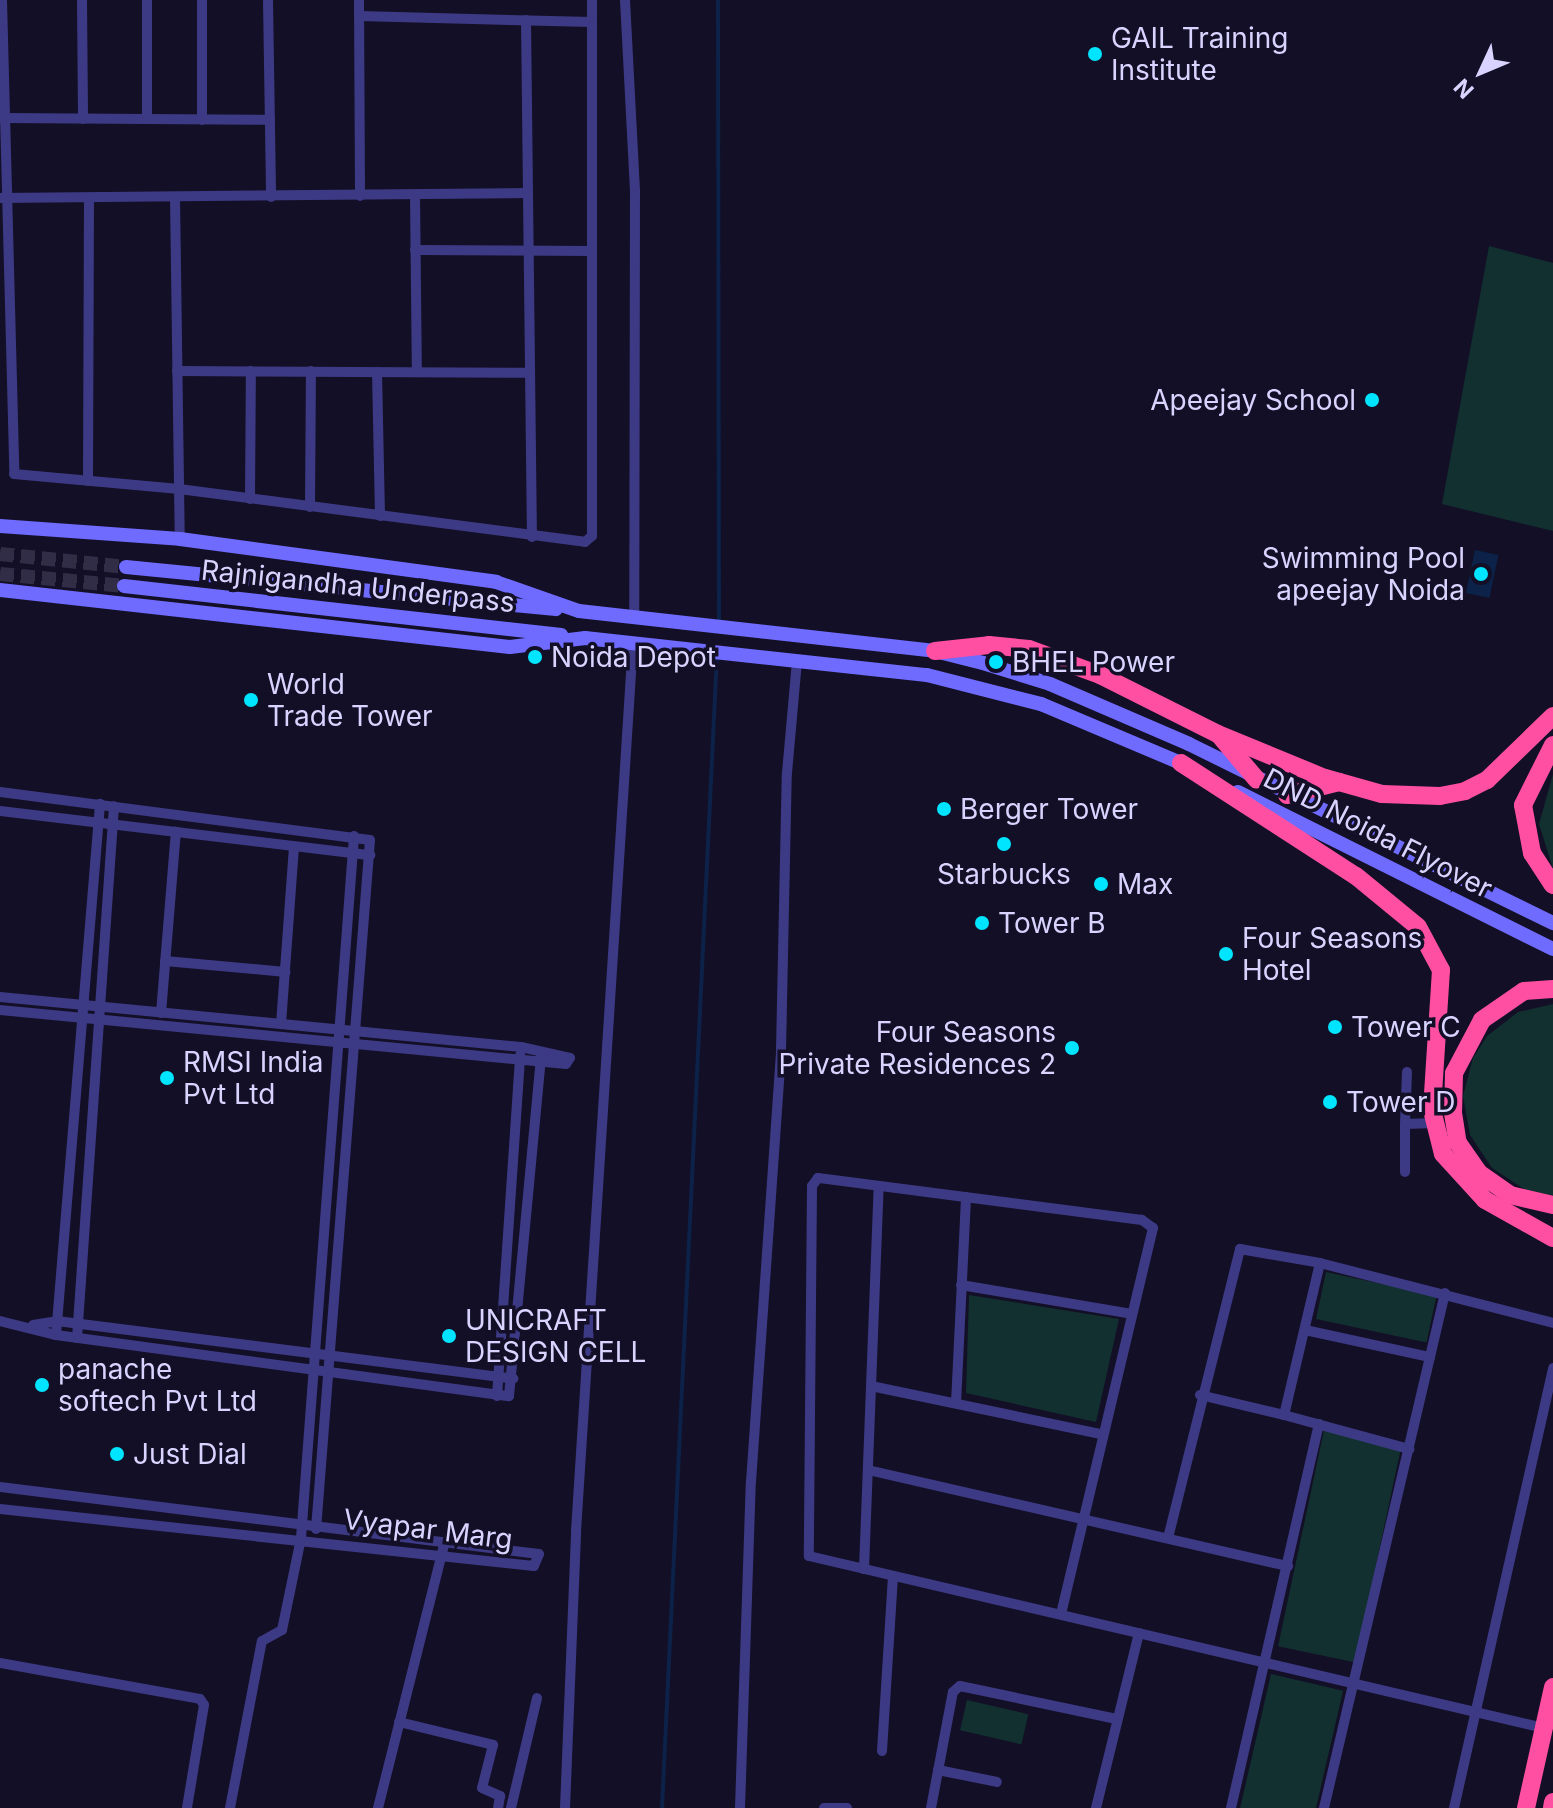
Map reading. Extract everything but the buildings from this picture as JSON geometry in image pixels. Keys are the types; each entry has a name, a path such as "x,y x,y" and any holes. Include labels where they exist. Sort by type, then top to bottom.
{"highway":[{"path":"935,651 989,645 1029,649 1100,675 1218,734 1339,782 1382,794 1440,796 1465,791 1487,780 1553,716"},
{"path":"1218,734 1257,780"},
{"path":"1553,745 1523,805 1532,853 1553,885"},
{"path":"1181,763 1392,901 1433,946 1441,970 1441,1027 1433,1062 1435,1123 1443,1154 1462,1178 1506,1214 1553,1238"},
{"path":"1287,795 1339,782"},
{"path":"1553,989 1524,991 1482,1020 1454,1073 1453,1113 1458,1143 1479,1173 1510,1195 1553,1205"},
{"path":"1526,1808 1553,1687"}],"main road":[{"path":"0,526 180,539 496,582 579,611"},
{"name":"Rajnigandha Underpass","path":"126,567 579,611"},
{"name":"Rajnigandha Underpass","path":"124,586 585,638"},
{"path":"0,590 510,647 585,638"},
{"name":"DND Noida Flyover","path":"579,611 935,651 1050,684 1189,744 1287,795 1553,923"},
{"name":"DND Noida Flyover","path":"585,638 790,660 982,687 1041,704 1181,763 1553,949"}],"street":[{"path":"2,0 2,198 10,467 19,477 179,489 585,542 592,536 592,0"},
{"path":"82,0 83,119"},
{"path":"147,0 147,119"},
{"path":"202,0 202,120"},
{"path":"268,0 271,197"},
{"path":"359,0 360,196"},
{"path":"625,0 635,191 641,618"},
{"path":"359,16 592,22"},
{"path":"526,20 532,537"},
{"path":"3,118 270,120"},
{"path":"2,198 528,193"},
{"path":"415,195 417,372"},
{"path":"175,197 180,539"},
{"path":"88,481 89,198"},
{"path":"415,250 592,251"},
{"path":"177,371 530,373"},
{"path":"250,499 251,371"},
{"path":"310,507 311,371"},
{"path":"377,372 380,516"},
{"path":"565,1808 576,1531 640,643"},
{"path":"740,1808 751,1482 781,1050 790,660"},
{"path":"0,792 370,840 315,1540"},
{"path":"56,1335 100,804"},
{"path":"77,1338 114,806"},
{"path":"0,811 370,855"},
{"path":"161,1013 176,832"},
{"path":"230,1808 262,1641 282,1630 301,1538 354,836"},
{"path":"281,1024 294,846"},
{"path":"165,961 285,972"},
{"path":"0,997 541,1049 570,1058 566,1064 541,1062 0,1010"},
{"path":"497,1396 521,1047"},
{"path":"0,1321 31,1325 56,1335 497,1396 511,1395 541,1049"},
{"path":"1405,1172 1407,1072"},
{"path":"1405,1124 1435,1123"},
{"path":"72,1138 91,1139"},
{"path":"1061,1614 1101,1434 1155,1234 1148,1224 821,1177 812,1186 806,1550 812,1558 1544,1728"},
{"path":"864,1569 879,1186"},
{"path":"956,1403 966,1197"},
{"path":"63,1247 83,1248"},
{"path":"1168,1538 1236,1251 1243,1247 1445,1293 1553,1323"},
{"path":"1284,1415 1320,1263"},
{"path":"961,1285 1132,1314"},
{"path":"1324,1808 1445,1293"},
{"path":"31,1325 57,1321 78,1323 513,1379"},
{"path":"1305,1330 1430,1357"},
{"path":"1454,1808 1553,1368"},
{"path":"871,1386 1101,1434"},
{"path":"1200,1395 1409,1449"},
{"path":"1231,1808 1319,1424"},
{"path":"868,1470 1288,1566"},
{"name":"Vyapar Marg","path":"0,1487 536,1552 537,1564 0,1509"},
{"path":"378,1808 445,1541"},
{"path":"882,1751 893,1576"},
{"path":"1096,1808 1139,1633"},
{"path":"0,1663 200,1699 204,1705 187,1808"},
{"path":"931,1808 953,1692 960,1686 1117,1719"},
{"path":"511,1808 537,1698"},
{"path":"399,1722 493,1745 482,1788 500,1796 498,1808"},
{"path":"938,1770 997,1782"},
{"path":"824,1808 847,1808"}],"green space":[{"path":"1489,246 1553,263 1553,531 1442,504"},
{"path":"1553,774 1553,869 1539,824"},
{"path":"1553,1004 1553,1196 1524,1189 1492,1168 1470,1135 1463,1096 1473,1058 1487,1036 1518,1012"},
{"path":"1326,1272 1437,1295 1427,1342 1316,1319"},
{"path":"969,1295 1119,1319 1096,1422 966,1393"},
{"path":"1324,1430 1401,1446 1355,1663 1278,1646"},
{"path":"1271,1674 1343,1691 1316,1808 1240,1808"},
{"path":"967,1700 1028,1714 1021,1744 960,1730"}],"water":[{"name":"Swimming Pool apeejay Noida","path":"1475,550 1498,555 1489,598 1466,593"}],"waterway":[{"path":"718,0 719,623"},
{"path":"662,1808 717,656"}],"tunnel":[{"path":"0,554 126,567"},
{"path":"0,574 124,586"}],"place":[{"name":"GAIL Training Institute","path":"1095,54"},
{"name":"Apeejay School","path":"1372,400"},
{"name":"Swimming Pool apeejay Noida","path":"1481,574"},
{"name":"Noida Depot","path":"535,657"},
{"name":"BHEL Power","path":"996,662"},
{"name":"World Trade Tower","path":"251,700"},
{"name":"Berger Tower","path":"944,809"},
{"name":"Starbucks","path":"1004,844"},
{"name":"Max","path":"1101,884"},
{"name":"Tower B","path":"982,923"},
{"name":"Four Seasons Hotel","path":"1226,954"},
{"name":"Tower C","path":"1335,1027"},
{"name":"Four Seasons Private Residences 2","path":"1072,1048"},
{"name":"RMSI India Pvt Ltd","path":"167,1078"},
{"name":"Tower D","path":"1330,1102"},
{"name":"UNICRAFT DESIGN CELL","path":"449,1336"},
{"name":"panache softech Pvt Ltd","path":"42,1385"},
{"name":"Just Dial","path":"117,1454"}]}
